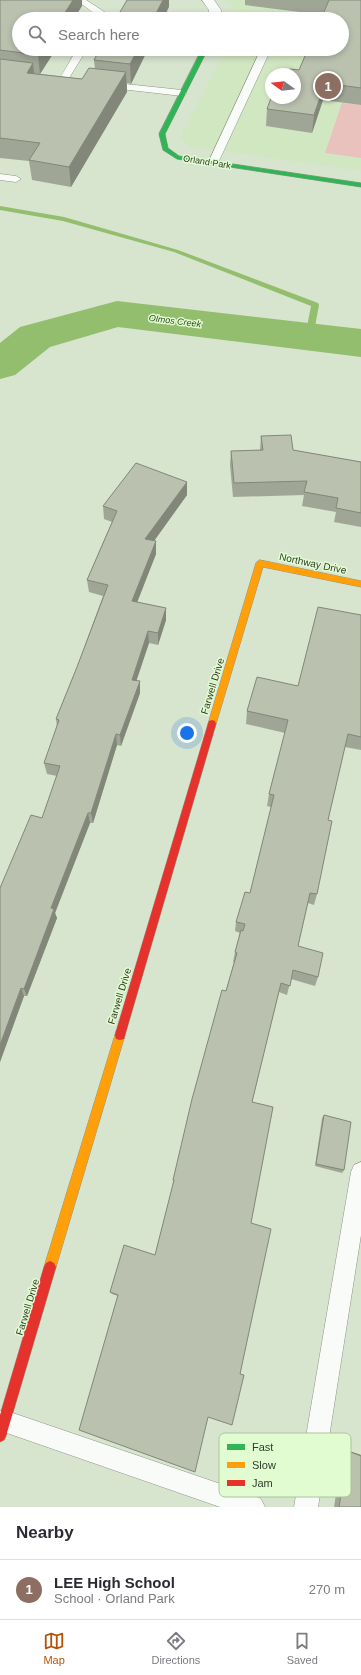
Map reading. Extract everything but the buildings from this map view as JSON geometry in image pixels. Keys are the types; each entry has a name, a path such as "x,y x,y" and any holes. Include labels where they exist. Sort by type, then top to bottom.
{"street":[{"path":"208,0 215,12"},
{"name":"Orland Park","path":"201,56 162,134 165,149 178,157 361,185"},
{"name":"Northway Drive","path":"260,563 361,584"},
{"name":"Farwell Drive","path":"2,1426 260,563"}],"lane":[{"path":"80,0 98,12"},
{"path":"63,81 78,56"},
{"path":"213,163 263,56"},
{"path":"31,78 76,82"},
{"path":"96,84 182,93"},
{"path":"0,177 16,179"},
{"path":"318,1433 361,1172"},
{"path":"2,1426 219,1496"},
{"path":"222,1497 253,1507"},
{"path":"306,1507 308,1497"}],"shaded area":[{"path":"227,0 361,0 361,171 189,146 180,138 222,56 349,56 349,12 231,12 231,6"},
{"path":"342,103 361,105 361,158 325,153"}],"waterway":[{"path":"0,208 64,219 176,251 315,305 309,337"},
{"name":"Olmos Creek","path":"0,365 35,337 117,314 361,343"}],"traffic: fast":[{"path":"201,56 162,134 165,149 177,157 361,185"}],"traffic: slow":[{"path":"212,724 260,563 361,584"},
{"path":"50,1267 120,1035"}],"traffic: jam":[{"path":"120,1035 212,724"},
{"path":"0,1436 50,1267"}],"place":[{"name":"LEE High School","path":"328,86"}]}
